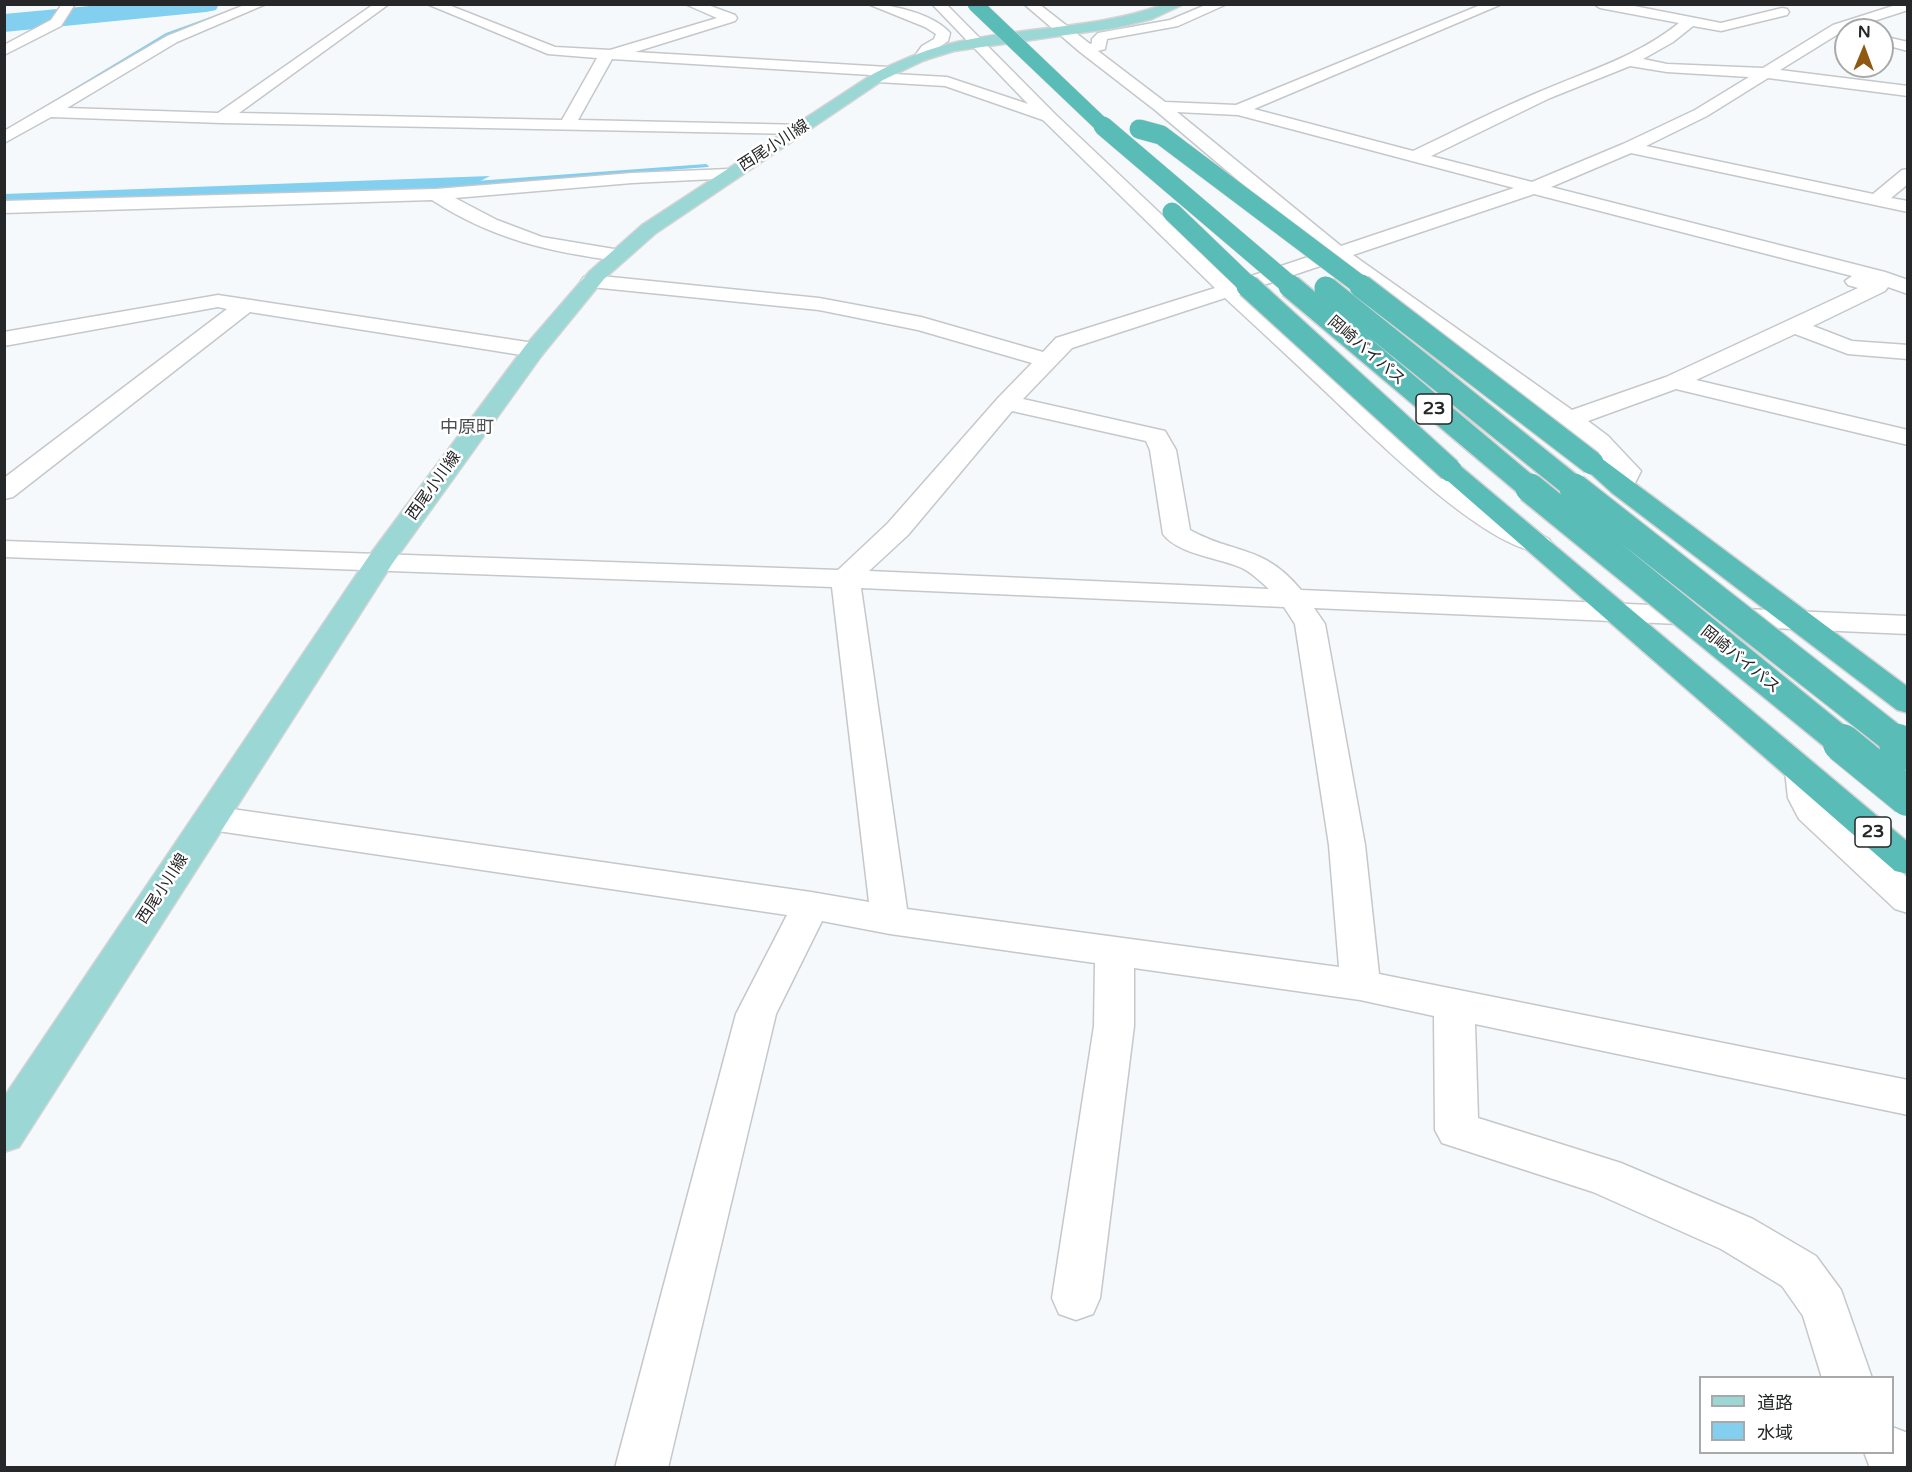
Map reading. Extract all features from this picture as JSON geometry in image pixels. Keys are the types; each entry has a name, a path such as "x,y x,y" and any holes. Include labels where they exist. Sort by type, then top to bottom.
{"highway":[{"name":"岡崎バイパス","path":"975,4 1085,111 1455,427 1908,797"},
{"name":"岡崎バイパス","path":"1003,4 1229,209 1474,409 1908,751"},
{"name":"23","path":"1085,111 1079,117 1174,214 1268,304 1450,470 1908,862"},
{"name":"23","path":"1139,129 1161,135 1248,199 1621,487 1904,699"}],"main road":[{"name":"西尾小川線","path":"10,1115 211,818 379,562 534,350 591,281 649,229 729,174 883,75 921,57 976,44 1138,18 1178,4"}],"street":[{"path":"4,138 172,39 260,4"},
{"path":"222,118 383,4"},
{"path":"433,4 541,48 606,56 883,75 947,82 1050,118"},
{"path":"568,124 606,56 730,18 691,4"},
{"path":"874,4 930,24 943,33 941,40 927,49 921,57"},
{"path":"938,4 1050,118 1431,477 1494,524 1539,545"},
{"path":"1030,4 1062,32 1161,107 1337,253 1599,441 1628,471 1621,487"},
{"path":"1085,48 1100,46 1099,39 1103,36 1173,23 1221,4"},
{"path":"1238,110 1496,4"},
{"path":"1600,4 1721,27 1788,14 1762,4"},
{"path":"1874,18 1908,6"},
{"path":"4,51 64,13"},
{"path":"1414,157 1544,95 1629,61 1668,39 1690,21"},
{"path":"1816,21 1834,27"},
{"path":"845,579 898,529 1006,403 1064,343 1533,188 1701,113 1834,34"},
{"path":"1629,61 1667,68 1767,73 1908,91"},
{"path":"1581,82 1610,86"},
{"path":"1161,107 1238,110 1878,276 1908,288"},
{"path":"48,112 222,118 800,129"},
{"path":"1629,147 1908,207"},
{"path":"4,207 436,194 632,178 729,174"},
{"path":"1876,201 1904,181"},
{"path":"436,194 465,213 516,234 550,245 619,255"},
{"path":"1513,195 1878,287 1674,382 1571,419"},
{"path":"591,281 819,304 921,324 1048,360"},
{"path":"4,339 218,301 243,307 534,350"},
{"path":"4,491 243,307"},
{"path":"1794,326 1848,347 1908,352"},
{"path":"1674,382 1908,438"},
{"path":"1006,403 1114,424 1156,436 1163,450 1176,534 1192,543 1256,564 1294,597 1310,624 1347,845 1360,985"},
{"path":"4,549 845,579 1908,625"},
{"path":"845,579 890,920"},
{"path":"1802,771 1805,798 1811,811 1908,900"},
{"path":"211,818 811,905 890,920 1360,985 1908,1098"},
{"path":"641,1467 756,1014 811,905"},
{"path":"1076,1299 1114,1026 1115,951"},
{"path":"1454,1005 1457,1130 1605,1177 1737,1234 1799,1271 1824,1306 1847,1376"},
{"path":"1891,1454 1899,1467"}],"water":[{"path":"490,176 463,190 5,202 4,194"}],"waterway":[{"path":"4,23 206,4"},
{"path":"33,115 168,34 229,12"},
{"path":"462,184 706,166"}],"district":[{"name":"中原町","path":"467,428"}]}
